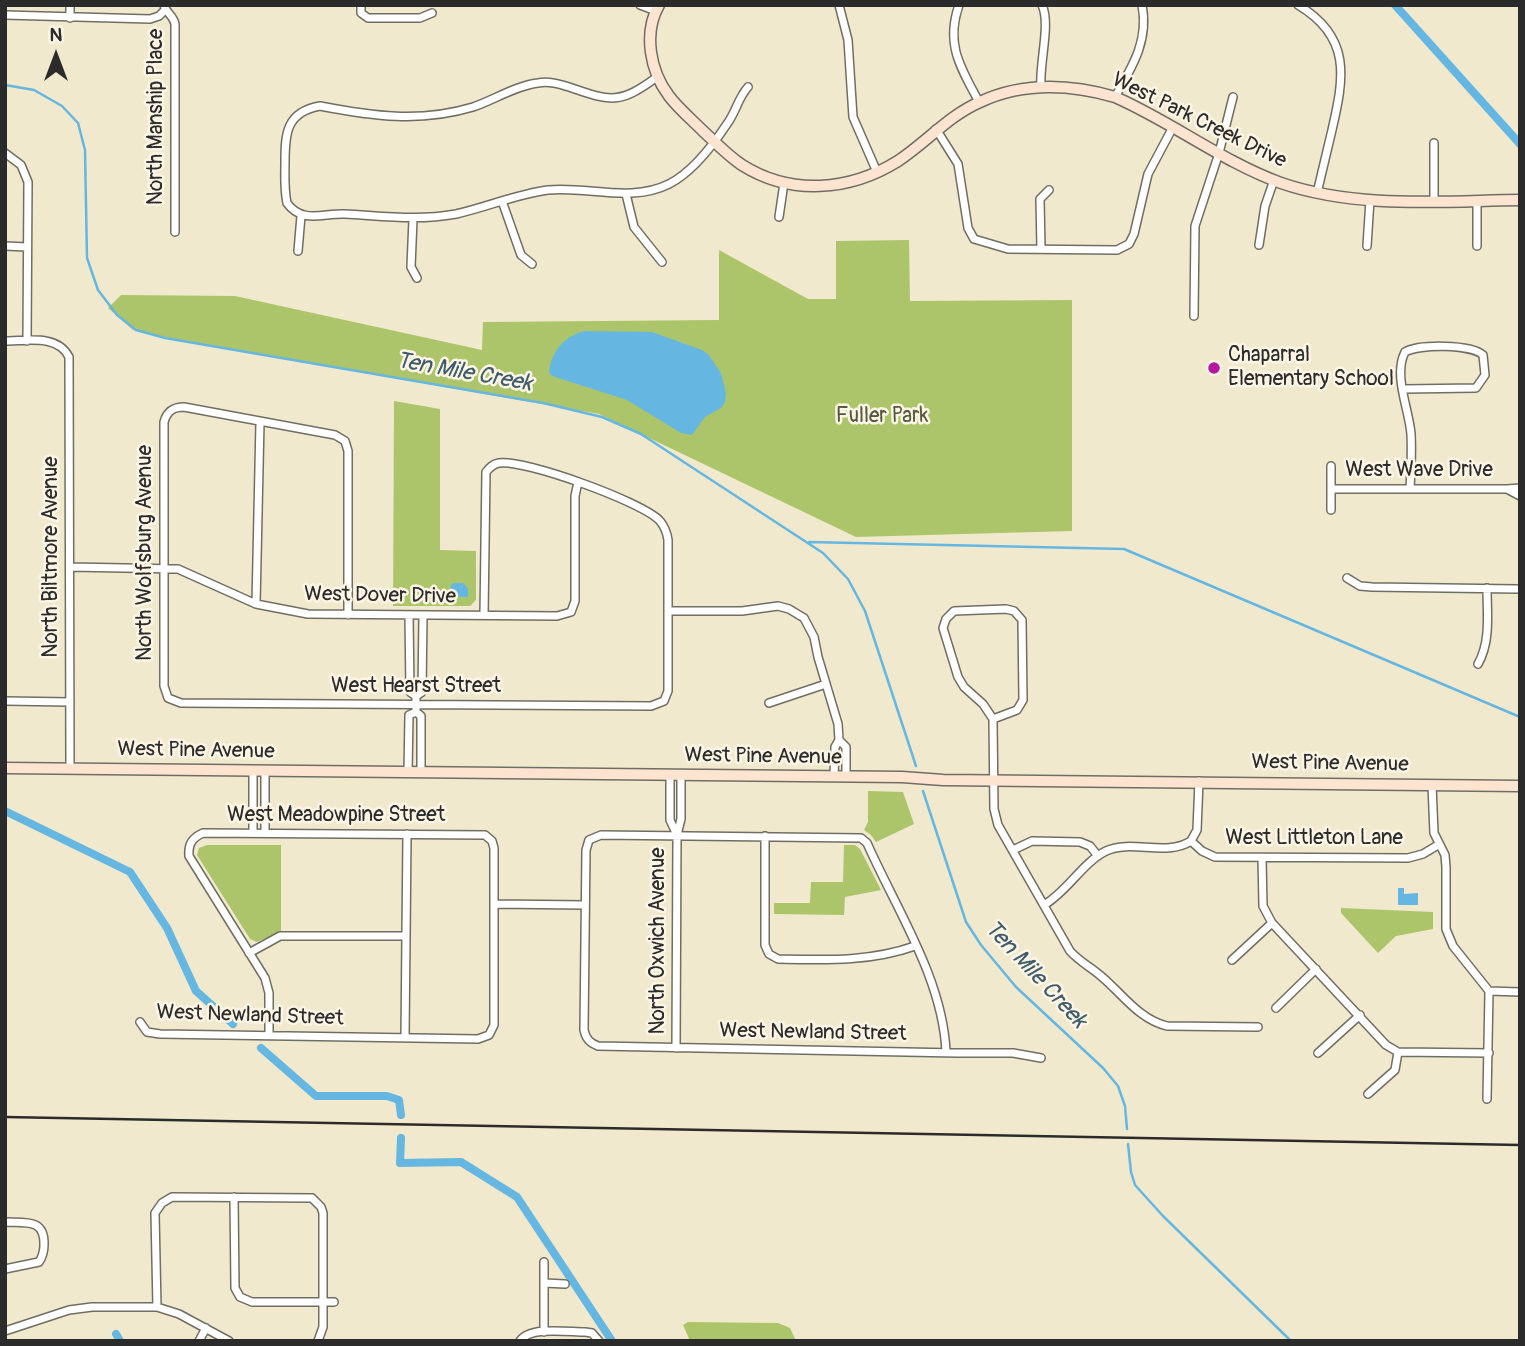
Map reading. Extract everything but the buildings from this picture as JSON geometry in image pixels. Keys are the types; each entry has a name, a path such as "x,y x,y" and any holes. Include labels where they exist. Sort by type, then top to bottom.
{"street":[{"path":"70,5 70,18"},
{"path":"640,5 658,8"},
{"path":"839,5 848,40 853,117 877,172"},
{"path":"959,5 953,32 954,50 979,102"},
{"path":"1041,87 1046,16 1042,5"},
{"path":"1115,97 1141,47 1144,29 1142,5"},
{"path":"1298,5 1315,17 1328,32 1340,60 1342,79 1317,193"},
{"path":"5,15 150,19 159,16 164,8"},
{"name":"North Manship Place","path":"164,8 173,15 175,24 175,232"},
{"name":"West Park Creek Drive","path":"658,8 651,32 651,50 657,77 672,100 713,141 742,165 784,183 814,187 855,181 898,160 936,129 979,102 1005,93 1041,87 1079,88 1115,97 1274,180 1317,193 1370,200 1520,200"},
{"path":"361,9 368,18 420,18 432,13"},
{"path":"657,77 635,93 617,98 603,98 544,82 526,85 474,106 430,116 392,118 320,106 302,111 290,125 285,142 287,202 292,210 301,216 343,214 412,219 456,214 538,192 557,190 626,194 651,191 676,180 691,168 729,122 748,87"},
{"path":"1194,316 1195,226 1220,153 1233,97"},
{"path":"936,129 958,164 968,229 974,239 999,248 1117,250 1129,244 1134,234 1148,174 1173,127"},
{"path":"1434,143 1434,200"},
{"path":"5,153 21,165 28,182 26,341 5,341"},
{"path":"1259,245 1265,206 1274,180"},
{"path":"779,217 784,183"},
{"path":"1041,249 1040,199 1049,190"},
{"path":"626,194 634,227 662,262"},
{"path":"1367,246 1370,200"},
{"path":"1477,200 1477,246"},
{"path":"502,201 521,255 532,264"},
{"path":"298,251 301,216"},
{"path":"412,219 411,267 417,278"},
{"path":"5,246 27,247"},
{"name":"North Biltmore Avenue","path":"26,341 51,342 63,347 69,357 70,769"},
{"path":"1404,389 1470,390 1480,384 1485,375 1485,360 1480,352 1469,348 1415,348 1405,352 1402,362 1404,389 1411,435 1410,489"},
{"name":"North Wolfsburg Avenue","path":"168,698 163,686 166,415 172,409 184,407 260,422"},
{"path":"256,604 260,422 335,435 345,441 348,451 348,615"},
{"path":"484,615 486,472 492,464 511,463 613,495 653,515 666,530 668,611 742,611 778,606 804,618 814,637 838,724 839,740 835,747 834,777"},
{"name":"West Wave Drive","path":"1331,466 1331,510"},
{"name":"West Dover Drive","path":"70,567 178,569 256,604 307,614 556,616 571,612 575,601 575,496 578,482"},
{"name":"West Wave Drive","path":"1331,489 1520,488"},
{"name":"West Wave Drive","path":"1507,489 1520,496"},
{"path":"1347,579 1360,586 1373,587 1519,589"},
{"path":"1478,664 1485,652 1487,641 1488,588"},
{"path":"993,719 1017,710 1023,700 1023,626 1019,615 1006,609 954,611 946,619 944,633 958,677 993,719 995,817 1070,951 1155,1023 1167,1026 1258,1027"},
{"name":"West Hearst Street","path":"168,698 181,703 651,706 664,701 668,691 668,611"},
{"path":"409,615 410,692 421,716 421,772"},
{"path":"408,772 409,715 422,692 423,615"},
{"path":"769,703 826,684"},
{"path":"5,701 70,702"},
{"path":"839,740 846,747 846,777"},
{"name":"West Pine Avenue","path":"5,768 902,776 920,780 1520,786"},
{"path":"253,771 253,833"},
{"path":"265,771 265,833"},
{"name":"North Oxwich Avenue","path":"676,775 670,820 677,835 676,1048"},
{"path":"1044,905 1054,899 1098,856 1119,848 1176,848 1191,841 1197,830 1199,781"},
{"path":"1432,785 1434,833 1445,855 1446,929 1449,938 1489,991 1488,1099"},
{"name":"West Meadowpine Street","path":"249,953 188,856 191,842 203,833 485,835 492,841 494,848 494,904"},
{"path":"404,1038 407,834"},
{"path":"494,904 585,905 586,850 589,839 601,835 861,838 867,843 934,986 946,1034 946,1052"},
{"path":"765,836 765,945 769,954 779,959 853,960 898,953 915,946"},
{"path":"1013,850 1032,841 1080,842 1090,846 1098,856"},
{"name":"West Littleton Lane","path":"1191,841 1202,851 1216,857 1262,858 1408,858 1423,854 1438,845"},
{"path":"1262,858 1263,906 1272,923 1386,1045 1398,1052 1489,1054"},
{"name":"West Newland Street","path":"140,1021 147,1032 160,1034 478,1040 489,1035 494,1025 494,904"},
{"name":"West Newland Street","path":"585,905 584,1030 587,1040 598,1046 946,1052 1013,1054 1041,1058"},
{"path":"1232,960 1272,923"},
{"path":"269,1035 268,986 249,953 280,936 406,936"},
{"path":"1276,1007 1316,970"},
{"path":"1489,991 1520,992"},
{"path":"1318,1053 1360,1015"},
{"path":"1368,1094 1395,1070 1398,1052"},
{"path":"156,1307 155,1213 162,1203 172,1197 305,1197 317,1202 323,1213 323,1327 318,1341"},
{"path":"234,1197 235,1288 240,1297 252,1302 334,1302"},
{"path":"5,1222 33,1223 41,1228 45,1238 42,1258 34,1264 5,1269"},
{"path":"544,1262 544,1332"},
{"path":"544,1283 565,1284"},
{"path":"5,1319 9,1330 69,1310 92,1307 156,1307 179,1314 229,1341"},
{"path":"199,1341 206,1328"},
{"path":"522,1338 532,1332 592,1333 599,1341"}],"green space":[{"name":"Fuller Park","path":"909,240 910,301 1072,300 1072,531 856,537 599,414 188,342 133,330 108,308 121,295 235,296 482,350 483,322 719,320 719,250 808,299 836,299 836,241"},
{"path":"394,401 440,409 440,550 476,551 476,600 470,606 393,606"},
{"path":"868,791 903,792 914,824 876,842 864,830 868,822"},
{"path":"207,845 281,845 281,931 257,942 250,939 197,855 199,848"},
{"path":"844,845 855,845 860,849 881,890 845,897 844,915 774,914 774,903 810,903 811,882 843,882"},
{"path":"1341,908 1433,912 1433,929 1396,936 1378,953 1341,913"},
{"path":"688,1322 778,1323 790,1328 796,1341 690,1341 683,1325"}],"water":[{"path":"584,331 652,332 702,350 721,373 726,393 725,402 721,408 705,417 692,435 681,433 627,400 552,376 549,372 556,351 565,341"},
{"path":"453,583 463,583 468,588 468,597 453,597 450,587"},
{"path":"1398,888 1404,888 1404,894 1418,893 1418,905 1398,905"}],"waterway":[{"path":"1395,5 1520,144"},
{"name":"Ten Mile Creek","path":"5,85 34,90 62,106 78,123 85,150 87,258 98,290 117,315 136,330 165,338 543,403 602,417 641,434 823,553 848,579 865,611 916,766"},
{"path":"809,542 1124,549 1520,717"},
{"name":"Ten Mile Creek","path":"923,791 966,922 981,945 1016,987 1103,1068 1118,1086 1125,1106 1127,1129"},
{"path":"5,811 130,872 167,928 196,991 233,1024"},
{"path":"261,1048 316,1096 387,1096 399,1100 401,1115"},
{"path":"401,1138 400,1163 461,1162 517,1197 612,1341"},
{"name":"Ten Mile Creek","path":"1128,1144 1135,1185 1163,1216 1291,1341"},
{"path":"116,1334 120,1341"}],"railway":[{"path":"5,1117 1520,1145"}],"place":[{"name":"Chaparral Elementary School","path":"1214,368"}]}
